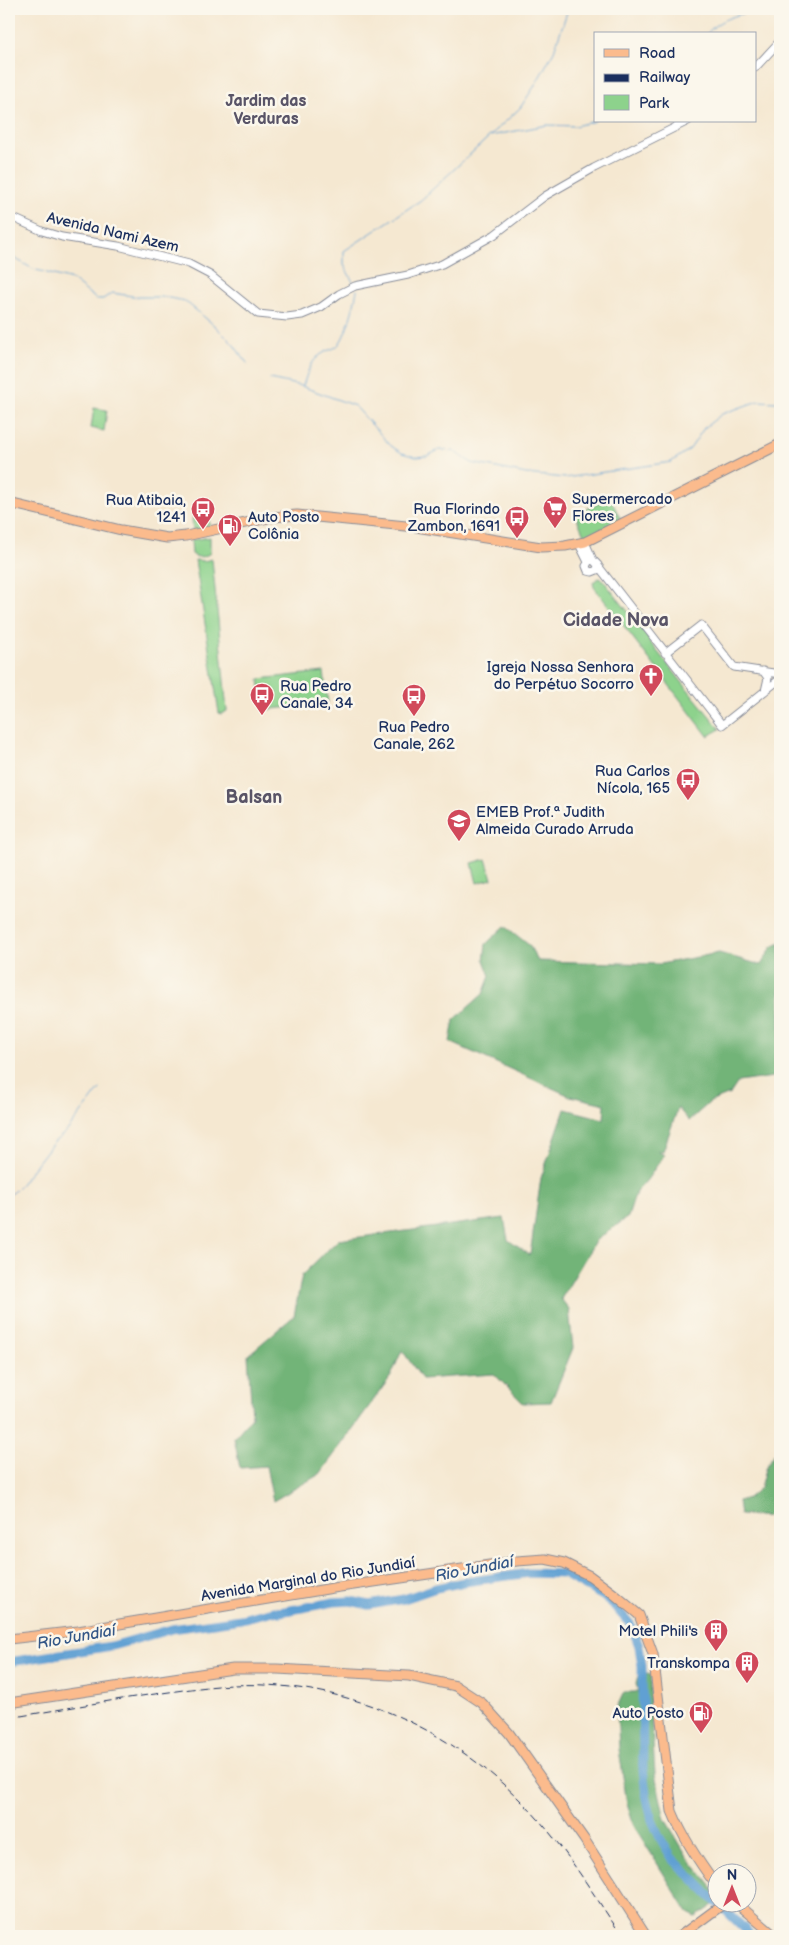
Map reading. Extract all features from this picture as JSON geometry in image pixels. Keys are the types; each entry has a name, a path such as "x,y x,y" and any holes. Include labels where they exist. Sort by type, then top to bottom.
{"main road":[{"path":"9,502 153,537 175,538 297,515 407,526 541,547 582,543 780,444"},
{"name":"Avenida Marginal do Rio Jundiaí","path":"9,1639 78,1631 333,1588 517,1561 545,1560 564,1563 590,1576 639,1615 653,1654 672,1811 680,1831 706,1871"},
{"path":"9,1704 233,1669 278,1669 409,1676 456,1686 482,1703 509,1733 584,1839 646,1936"},
{"path":"680,1936 715,1912"},
{"path":"747,1912 775,1936"}],"street":[{"path":"756,67 780,41"},
{"name":"Avenida Nami Azem","path":"9,216 42,231 62,237 118,246 189,264 210,275 258,314 287,317 302,315 321,307 339,294 355,286 413,274 442,264 494,236 545,196 594,168 686,122"},
{"path":"582,543 591,561 597,563 598,567 722,725 780,679"},
{"path":"591,561 587,569 590,572 596,572 598,567"},
{"path":"665,653 701,625 734,667 780,674"},
{"path":"763,671 768,678 765,691"}],"green space":[{"path":"94,408 107,410 104,431 91,428"},
{"path":"610,498 621,520 585,537 575,514"},
{"path":"200,512 208,515 210,528 193,531 192,519 195,514"},
{"path":"210,537 210,553 201,557 196,557 192,554 191,540"},
{"path":"212,559 227,711 221,714 219,713 195,560 204,561"},
{"path":"599,578 602,579 650,639 648,640 720,729 708,736 594,587 593,582"},
{"path":"324,672 328,703 263,710 259,679"},
{"path":"486,859 492,879 477,883 472,863"},
{"path":"505,926 529,945 538,961 660,964 719,953 761,965 772,947 780,943 780,1076 738,1082 730,1094 710,1102 689,1121 678,1108 663,1151 657,1151 664,1155 647,1180 636,1192 628,1217 596,1240 561,1299 569,1309 573,1348 551,1402 523,1403 494,1374 422,1379 402,1350 391,1376 320,1474 273,1501 266,1466 240,1468 234,1438 252,1417 248,1355 294,1316 302,1275 338,1240 504,1218 508,1240 530,1255 541,1178 565,1109 604,1119 605,1104 570,1096 450,1042 454,1020 483,994 490,976 484,960 486,944"},
{"path":"780,1447 780,1522 776,1517 740,1515 738,1501 748,1498 760,1488 765,1469 774,1453"},
{"path":"648,1673 651,1675 650,1695 655,1774 665,1819 687,1856 706,1880 706,1910 696,1917 688,1913 634,1826 627,1804 619,1749 617,1707 624,1692 638,1692 636,1684 638,1676"}],"waterway":[{"path":"353,282 344,265 344,251 421,200 520,108 554,51 568,9"},
{"path":"709,32 723,20 756,9"},
{"path":"490,136 547,125 575,126 594,121"},
{"path":"9,255 33,269 72,280 96,299 103,299 112,293 139,297 164,297 185,301 215,326 233,344 247,363"},
{"path":"303,386 313,362 320,355 340,343 350,320 357,290"},
{"path":"270,379 301,386 355,406 391,446 402,453 416,457 427,456 439,450 453,451 472,463 526,474 565,478 671,462 690,449 704,428 722,414 758,401 776,402 780,400"},
{"path":"9,1196 21,1184 52,1144 66,1132 100,1089"},
{"name":"Rio Jundiaí","path":"9,1662 112,1646 172,1629 241,1619 274,1611 280,1612 334,1602 351,1601 369,1605 404,1599 436,1588 464,1582 529,1573 564,1574 603,1596 631,1625 639,1646 642,1666 643,1769 652,1820 672,1858 706,1892"},
{"name":"Rio Jundiaí","path":"727,1912 752,1936"}],"railway":[{"path":"9,1718 155,1694 236,1685 301,1688 337,1695 371,1706 405,1719 437,1736 496,1778 523,1803 551,1834 576,1867 622,1936"}],"place":[{"name":"Supermercado Flores","path":"555,529"},
{"name":"Rua Atibaia, 1241","path":"203,530"},
{"name":"Rua Florindo Zambon, 1691","path":"517,539"},
{"name":"Auto Posto Colônia","path":"230,547"},
{"name":"Igreja Nossa Senhora do Perpétuo Socorro","path":"651,697"},
{"name":"Rua Pedro Canale, 34","path":"262,716"},
{"name":"Rua Pedro Canale, 262","path":"414,717"},
{"name":"Rua Carlos Nícola, 165","path":"688,801"},
{"name":"EMEB Prof.ª Judith Almeida Curado Arruda","path":"459,842"},
{"name":"Motel Phili's","path":"716,1652"},
{"name":"Transkompa","path":"747,1684"},
{"name":"Auto Posto","path":"701,1734"}],"district":[{"name":"Jardim das Verduras","path":"266,109"},
{"name":"Cidade Nova","path":"616,620"},
{"name":"Balsan","path":"254,797"}]}
